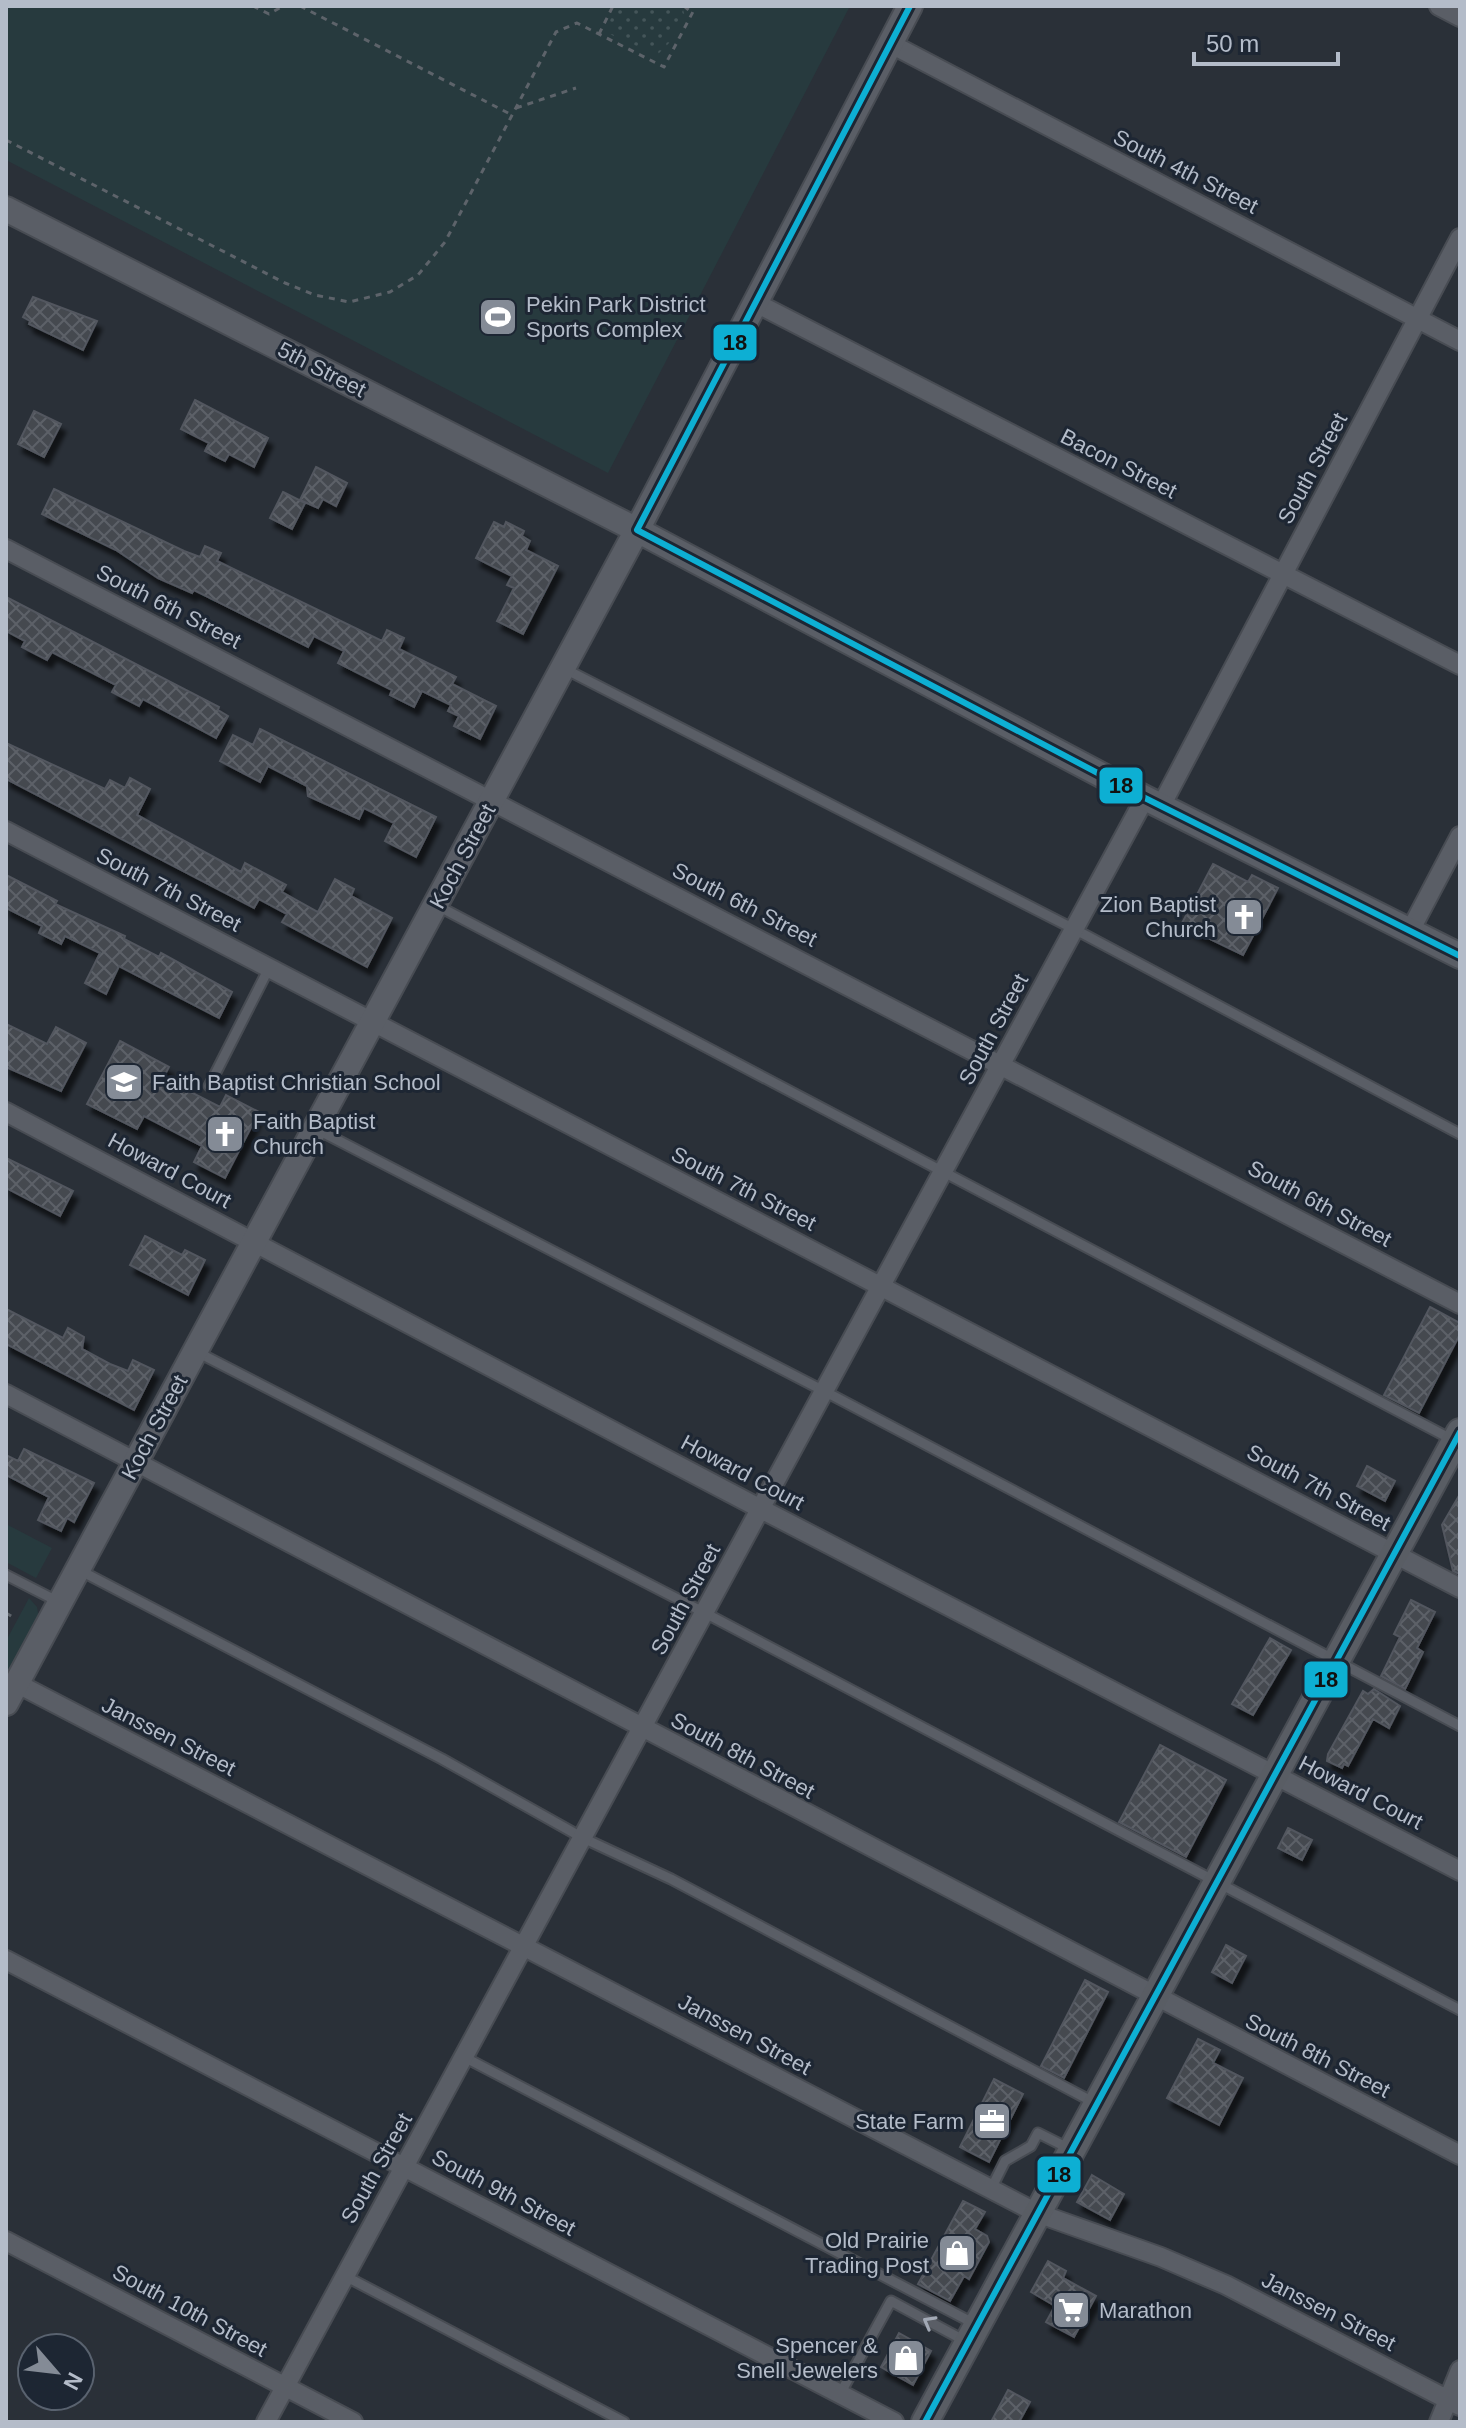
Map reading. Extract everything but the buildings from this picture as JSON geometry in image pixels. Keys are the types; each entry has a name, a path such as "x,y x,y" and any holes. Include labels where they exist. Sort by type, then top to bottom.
{"main road":[{"path":"925,2422 1273,1774 1458,1439"}],"street":[{"name":"Koch Street","path":"11,1693 563,669 910,6"},
{"path":"1439,6 1460,17"},
{"name":"South 4th Street","path":"891,44 1460,341"},
{"name":"5th Street","path":"6,209 637,530 1153,802 1460,956"},
{"name":"South Street","path":"266,2422 1074,929 1153,802 1283,575 1460,238"},
{"name":"Bacon Street","path":"756,303 1460,665"},
{"name":"South 6th Street","path":"6,549 1460,1304"},
{"name":"South 7th Street","path":"6,831 1460,1588"},
{"path":"1410,931 1460,836"},
{"name":"Howard Court","path":"6,1112 761,1509 1460,1871"},
{"name":"South 8th Street","path":"6,1394 1460,2155"},
{"name":"Janssen Street","path":"11,1693 524,1946 1037,2213 1161,2257 1226,2285 1453,2403"},
{"name":"South 9th Street","path":"6,1960 894,2422"},
{"name":"South 10th Street","path":"6,2241 353,2422"},
{"path":"1439,2422 1453,2403 1460,2370"}],"lane":[{"path":"563,669 1074,929 1460,1134"},
{"path":"436,905 1458,1439"},
{"path":"209,1086 269,968"},
{"path":"315,1129 824,1391 1460,1726"},
{"path":"195,1351 705,1613 1460,2010"},
{"path":"78,1569 442,1759 583,1838 671,1879 1096,2104"},
{"path":"6,1575 60,1603"},
{"path":"464,2057 972,2334"},
{"path":"991,2189 1005,2161 1031,2146 1038,2133 1071,2150"},
{"path":"345,2276 624,2422"},
{"path":"840,2394 891,2301 972,2334"}],"path":[{"path":"253,6 269,14 283,6"},
{"path":"300,6 512,115"},
{"path":"599,34 613,6"},
{"path":"684,6 692,13"},
{"path":"6,140 285,283 315,295 349,302 390,292 418,275 445,242 556,32 577,23 664,67 696,6"},
{"path":"515,108 576,88"},
{"path":"6,1613 16,1619"}],"green space":[{"name":"Pekin Park District Sports Complex","path":"6,6 850,6 608,473 6,160"},
{"path":"616,6 643,10 649,6 682,6 685,17 669,43 657,55 605,32"},
{"path":"6,1524 52,1548 36,1578 6,1562"},
{"path":"29,1598 37,1607 39,1618 6,1678 6,1641"}],"transit line":[{"name":"18","path":"910,6 637,530 1145,798 1460,956"},
{"name":"18","path":"925,2422 1460,1432"}],"place":[{"name":"Pekin Park District Sports Complex","path":"498,317"},
{"name":"Zion Baptist Church","path":"1244,917"},
{"name":"Faith Baptist Christian School","path":"124,1082"},
{"name":"Faith Baptist Church","path":"225,1134"},
{"name":"State Farm","path":"992,2121"},
{"name":"Old Prairie Trading Post","path":"957,2253"},
{"name":"Marathon","path":"1071,2310"},
{"name":"Spencer & Snell Jewelers","path":"906,2358"}]}
